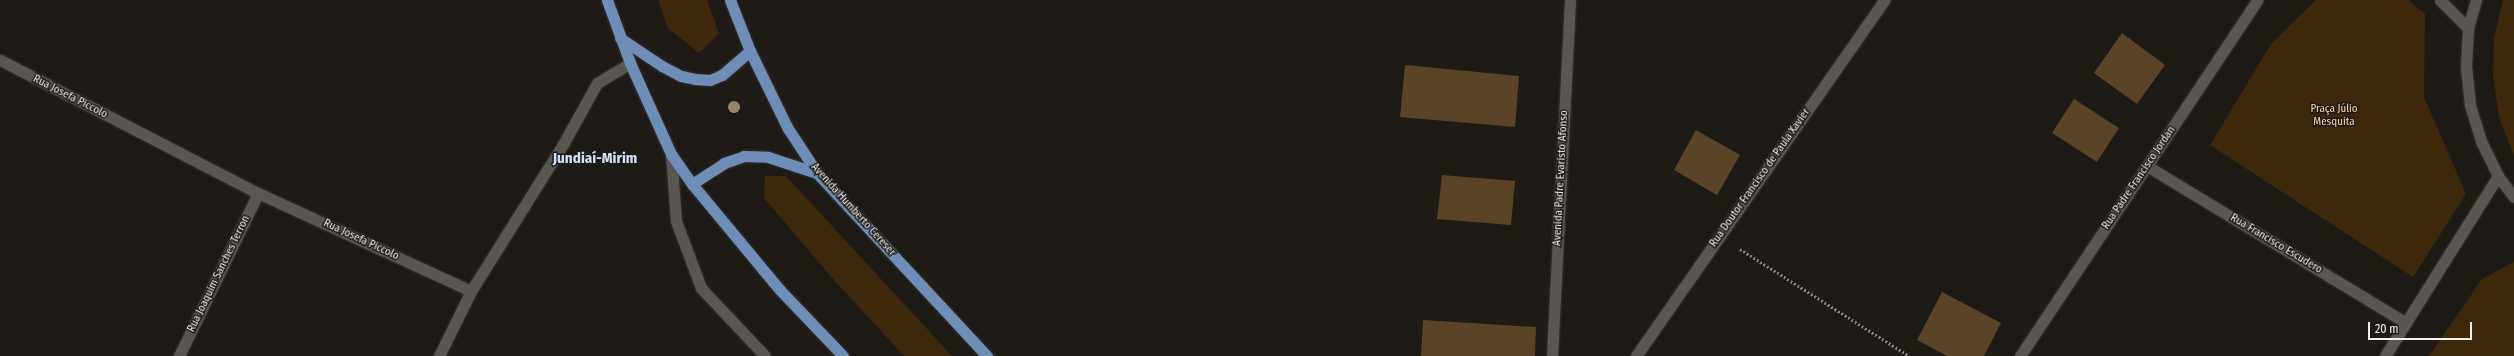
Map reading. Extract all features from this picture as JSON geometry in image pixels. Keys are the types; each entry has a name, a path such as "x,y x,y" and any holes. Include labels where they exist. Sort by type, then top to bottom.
{"main road":[{"path":"607,0 630,63 671,154 692,184 780,290 843,356"},
{"name":"Avenida Humberto Cereser","path":"730,0 750,51 787,127 817,173 987,356"},
{"path":"620,37 662,66 681,76 695,79 710,80 722,75 750,51"},
{"path":"692,184 724,163 744,156 768,157 817,173"}],"street":[{"name":"Avenida Padre Evaristo Afonso","path":"1552,356 1570,0"},
{"name":"Rua Doutor Francisco de Paula Xavier","path":"1636,356 1884,0"},
{"name":"Rua Padre Francisco Jordan","path":"2020,356 2257,0"},
{"path":"2440,0 2468,28"},
{"path":"2476,0 2468,28 2466,67 2470,105 2481,141 2498,176 2514,197"},
{"name":"Rua Josefa Piccolo","path":"0,60 258,193 470,291"},
{"path":"439,356 470,291 562,146 597,83 630,63"},
{"path":"671,154 676,221 701,288 764,356"},
{"name":"Rua Francisco Escudero","path":"2147,166 2406,323"},
{"path":"2385,356 2498,176"},
{"name":"Rua Joaquim Sanches Terron","path":"179,356 258,193"}],"path":[{"path":"1720,236 1909,356"}],"green space":[{"path":"658,0 707,0 719,34 699,53 668,28"},
{"name":"Praça Júlio Mesquita","path":"2316,0 2408,0 2425,14 2424,97 2466,194 2413,277 2210,145 2271,44"},
{"path":"2503,0 2514,0 2514,156 2499,117 2493,77 2494,38"},
{"path":"765,176 786,176 952,356 904,356 834,280 764,198"},
{"path":"2514,262 2514,356 2429,356 2482,279"}],"building":[{"path":"2122,33 2165,65 2137,104 2094,73"},
{"path":"1405,65 1519,76 1515,127 1400,117"},
{"path":"2074,99 2119,128 2097,162 2052,133"},
{"path":"1696,130 1740,155 1717,195 1674,170"},
{"path":"1442,175 1515,181 1511,225 1437,219"},
{"path":"1942,292 2001,323 1984,356 1947,356 1917,340"},
{"path":"1423,320 1536,327 1535,356 1421,356"}],"district":[{"name":"Jundiaí-Mirim","path":"595,159"}]}
